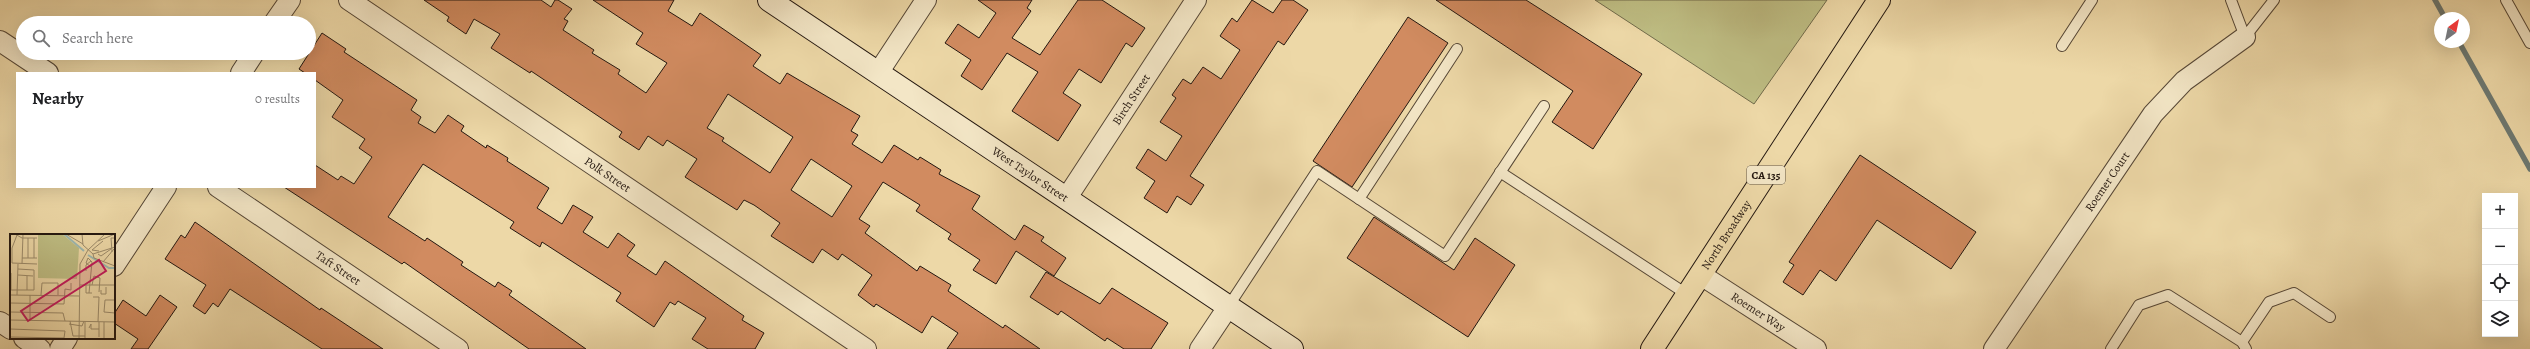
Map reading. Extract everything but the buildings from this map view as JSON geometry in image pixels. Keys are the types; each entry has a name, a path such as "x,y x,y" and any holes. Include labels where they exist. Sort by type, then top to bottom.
{"main road":[{"name":"North Broadway","path":"1652,349 1879,0"}],"street":[{"path":"279,16 290,0"},
{"name":"Polk Street","path":"349,0 866,349"},
{"name":"West Taylor Street","path":"769,0 1292,349"},
{"path":"878,73 926,0"},
{"name":"Birch Street","path":"1066,199 1196,0"},
{"name":"Roemer Court","path":"1994,349 2153,114 2184,81 2244,37"},
{"path":"0,41 16,52"},
{"path":"28,60 46,72"},
{"path":"242,72 249,60"},
{"path":"115,264 165,188"},
{"name":"Taft Street","path":"219,188 458,349"},
{"name":"Roemer Way","path":"1700,275 1816,349"},
{"path":"1200,349 1228,307"},
{"path":"0,322 10,329"},
{"path":"25,339 40,349"},
{"path":"60,349 66,339"}],"lane":[{"path":"2062,46 2092,0"},
{"path":"2231,0 2244,37"},
{"path":"2244,37 2274,0"},
{"path":"2506,0 2530,42"},
{"path":"1359,199 1457,49"},
{"path":"1228,307 1317,172 1445,256 1544,106"},
{"path":"1500,172 1688,295"},
{"path":"2111,349 2139,305 2168,295 2244,345 2269,302 2294,293 2330,317"}],"shaded area":[{"path":"1595,0 1827,0 1754,104"}],"waterway":[{"path":"2435,0 2442,12"},
{"path":"2462,48 2530,169"}]}
